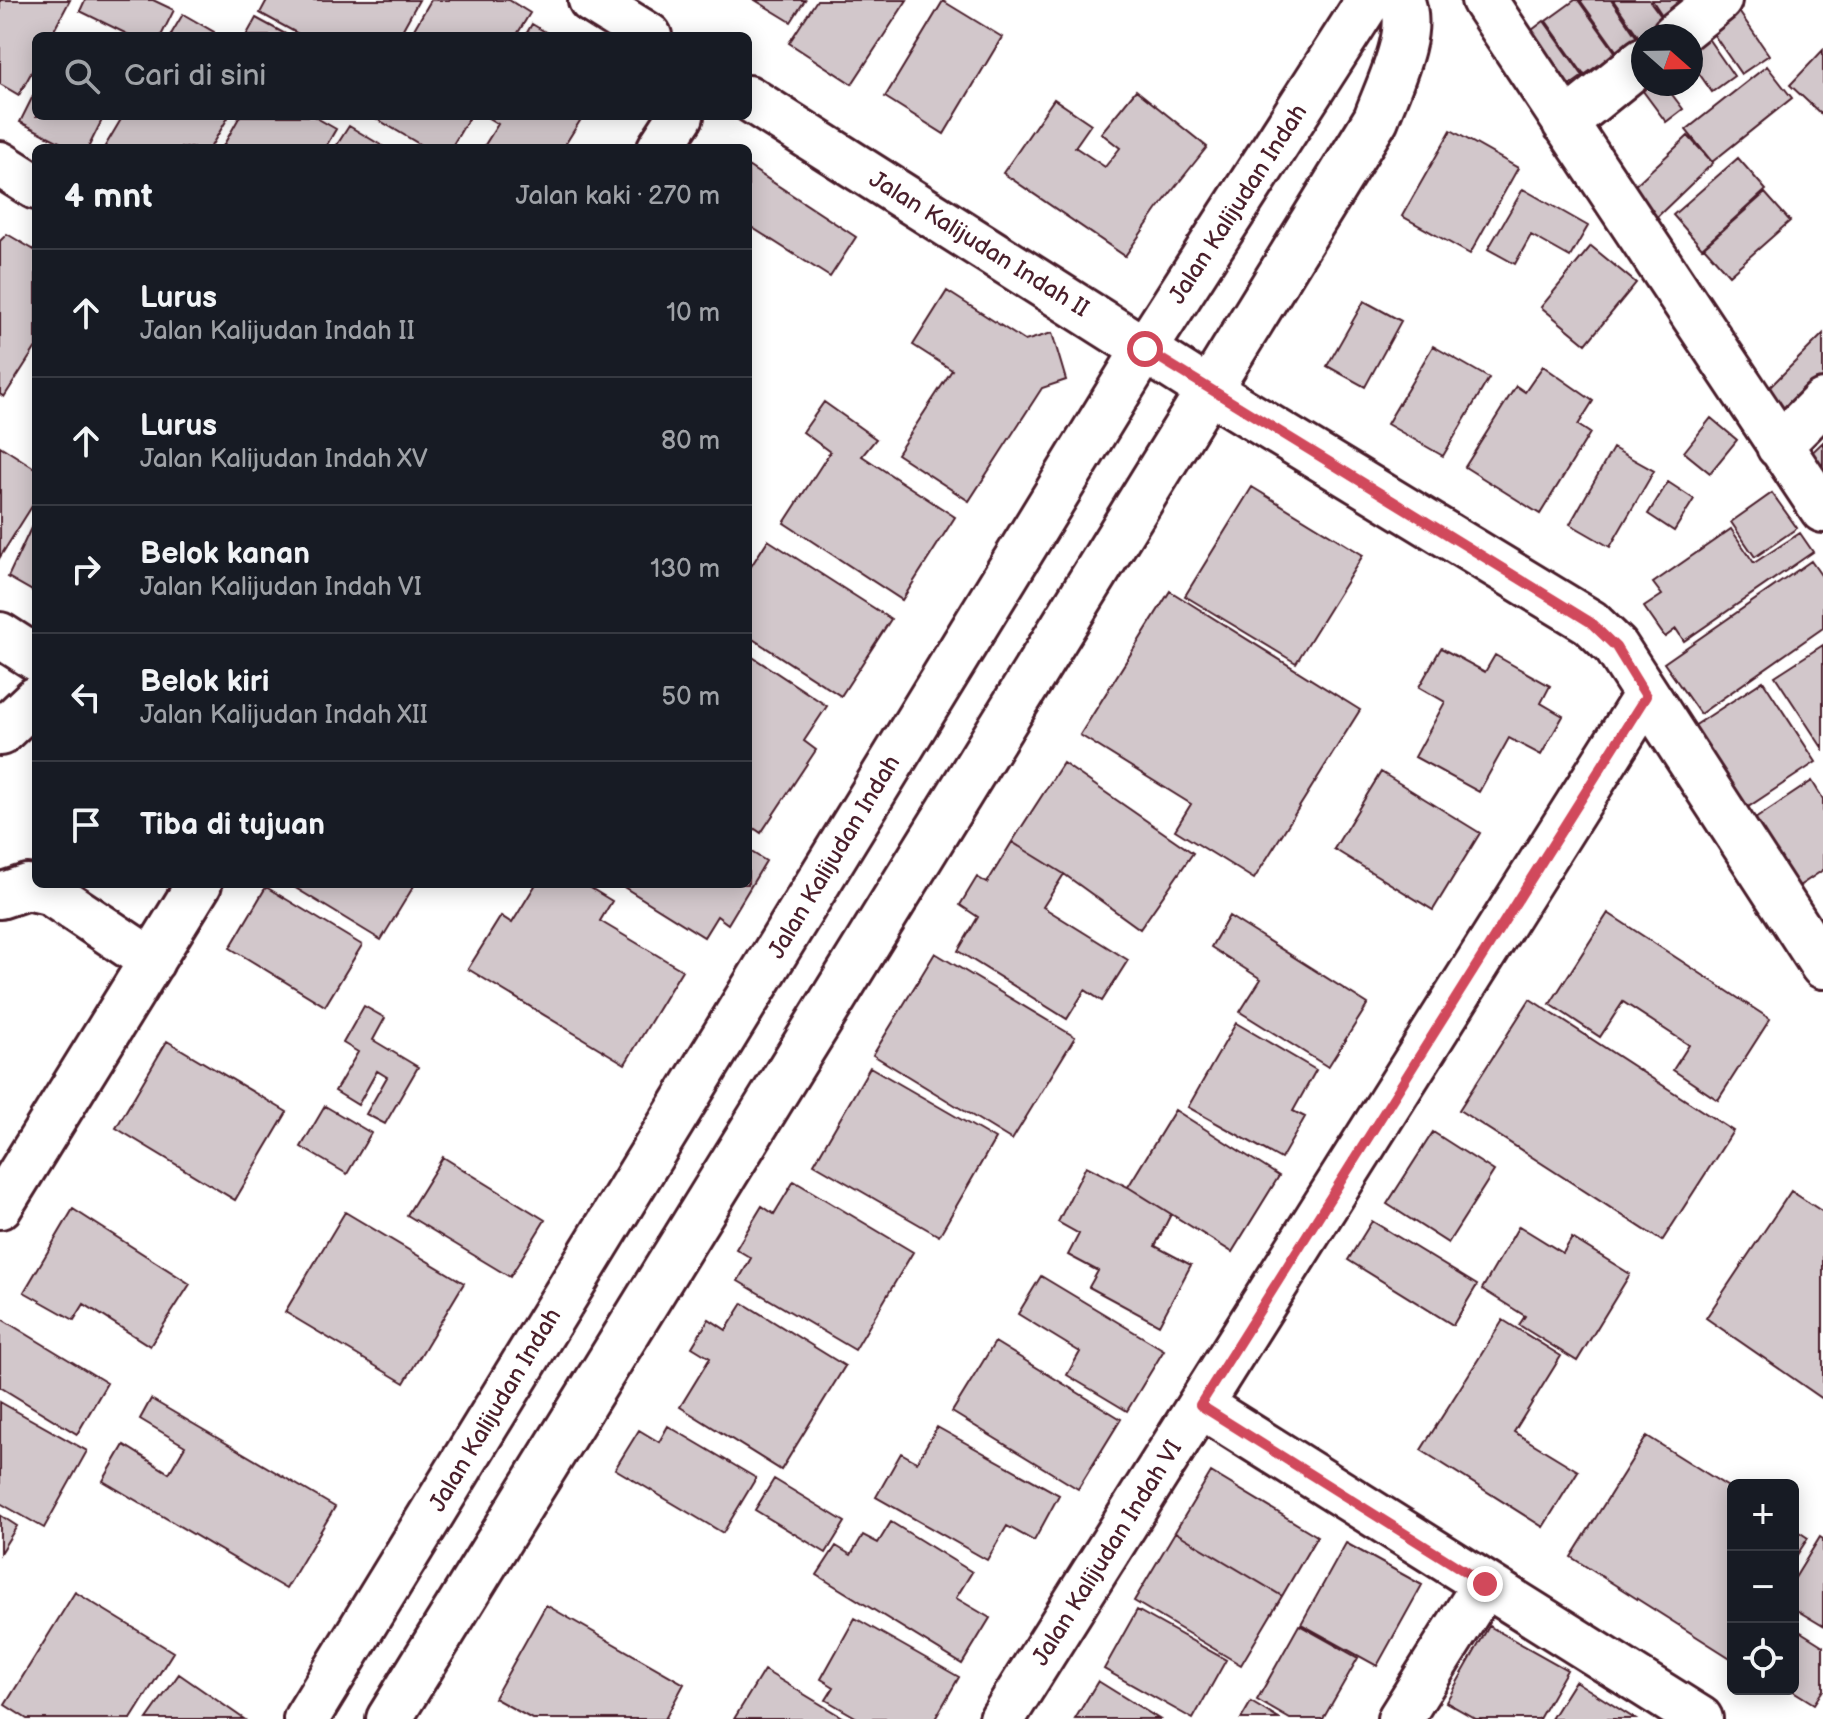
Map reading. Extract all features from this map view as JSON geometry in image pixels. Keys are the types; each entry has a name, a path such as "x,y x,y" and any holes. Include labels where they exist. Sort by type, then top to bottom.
{"street":[{"path":"591,0 643,32"},
{"name":"Jalan Kalijudan Indah","path":"306,1719 1145,349 1369,0"},
{"path":"389,1719 1376,119 1404,42 1404,7 1401,0"},
{"path":"1484,0 1823,510"},
{"path":"1689,24 1719,0"},
{"path":"1565,123 1631,70"},
{"name":"Jalan Kalijudan Indah II","path":"752,101 1210,391 1590,622 1616,647 1823,966"},
{"path":"663,144 678,120"},
{"path":"1779,446 1823,402"},
{"path":"0,635 32,655"},
{"name":"Jalan Kalijudan Indah VI","path":"1002,1719 1646,696"},
{"path":"0,733 32,703"},
{"path":"0,896 27,887 49,892 152,961"},
{"path":"0,1206 197,888"},
{"path":"1200,1405 1700,1719"},
{"path":"1400,1719 1485,1584"}],"building":[{"path":"0,0 70,0 53,32 32,32 32,71 19,95 0,84"},
{"path":"85,0 153,0 174,10 163,32 123,32 80,11"},
{"path":"267,0 419,0 401,32 295,32 260,13"},
{"path":"431,0 509,0 530,13 518,32 412,32"},
{"path":"755,0 805,0 791,22"},
{"path":"817,0 907,0 852,84 789,43"},
{"path":"1575,0 1616,53 1584,75 1546,21"},
{"path":"1580,0 1611,0 1631,29 1631,48 1620,56"},
{"path":"1613,0 1649,0 1666,23 1631,24"},
{"path":"1652,0 1695,0 1666,21"},
{"path":"1731,0 1769,55 1741,74 1703,19"},
{"path":"943,1 1002,37 944,134 885,97"},
{"path":"183,14 214,32 172,32"},
{"path":"256,18 282,32 248,32"},
{"path":"1544,21 1583,76 1554,97 1516,42"},
{"path":"532,24 545,32 527,32"},
{"path":"1703,31 1734,76 1712,92 1703,79"},
{"path":"1823,50 1823,112 1821,114 1790,85"},
{"path":"1767,66 1792,98 1712,162 1686,130"},
{"path":"1136,90 1207,147 1125,256 1003,173 1054,99 1091,124 1075,147 1105,167 1120,148 1101,133"},
{"path":"1647,96 1673,96 1683,109 1666,122"},
{"path":"32,98 32,120 102,120 90,144 63,144 20,122"},
{"path":"121,120 227,120 212,144 106,144"},
{"path":"238,120 320,120 336,129 327,144 224,144"},
{"path":"379,120 468,120 453,144 419,144"},
{"path":"492,120 580,120 566,144 486,144 498,124"},
{"path":"349,126 379,144 338,144"},
{"path":"1451,130 1518,168 1470,254 1402,216"},
{"path":"1688,136 1713,163 1657,217 1631,189"},
{"path":"1738,158 1766,190 1702,248 1673,215"},
{"path":"752,169 856,237 830,277 752,228"},
{"path":"1523,189 1588,226 1570,257 1531,235 1515,264 1488,249"},
{"path":"1765,193 1790,221 1729,275 1704,247"},
{"path":"7,234 32,249 32,353 4,397 0,394 0,241"},
{"path":"1591,246 1636,283 1586,344 1541,307"},
{"path":"947,291 1025,341 1052,333 1066,380 1042,388 969,501 897,454 952,370 913,345"},
{"path":"1364,301 1401,321 1365,387 1327,366"},
{"path":"1823,334 1823,390 1781,432 1753,404"},
{"path":"1433,346 1489,378 1443,456 1387,424"},
{"path":"1543,366 1593,401 1578,425 1590,433 1540,514 1465,467 1516,386 1525,392"},
{"path":"824,402 876,439 862,456 955,517 902,600 784,523 830,452 803,432"},
{"path":"1711,418 1737,440 1710,473 1684,452"},
{"path":"1823,442 1823,483 1802,462"},
{"path":"0,446 32,466 32,506 0,557"},
{"path":"1613,448 1654,471 1610,547 1570,524"},
{"path":"1668,482 1694,499 1674,531 1648,514"},
{"path":"1252,487 1363,555 1296,663 1185,596"},
{"path":"1772,493 1797,528 1755,557 1731,522"},
{"path":"31,528 32,528 32,591 8,577"},
{"path":"1731,529 1754,563 1800,533 1813,552 1684,641 1676,629 1665,637 1644,607 1662,595 1653,583"},
{"path":"768,540 891,619 841,696 752,639 752,565"},
{"path":"1811,561 1823,578 1823,628 1700,714 1664,663"},
{"path":"1170,591 1360,710 1254,879 1175,830 1191,804 1080,735"},
{"path":"1823,645 1823,749 1775,676"},
{"path":"1441,648 1485,672 1495,655 1550,686 1541,703 1563,716 1541,755 1509,738 1479,792 1415,757 1445,702 1419,687"},
{"path":"752,657 827,706 804,741 816,750 761,833 752,827"},
{"path":"1763,681 1816,762 1742,811 1688,730"},
{"path":"1063,763 1193,853 1140,929 1064,874 1012,842"},
{"path":"1381,772 1480,833 1433,910 1334,849"},
{"path":"1812,781 1823,799 1823,870 1796,888 1752,821"},
{"path":"1012,842 1064,874 1043,907 1128,960 1102,1001 1085,990 1067,1019 958,951 978,917 960,905 977,877 987,883"},
{"path":"752,852 766,861 752,884"},
{"path":"265,888 362,945 325,1006 230,948"},
{"path":"296,888 413,888 381,940"},
{"path":"534,888 591,888 612,901 600,921 682,970 625,1064 468,969 501,916 512,923"},
{"path":"625,888 750,888 728,924 717,916 704,937"},
{"path":"1608,913 1770,1019 1718,1100 1673,1070 1689,1045 1623,1002 1600,1037 1550,1004"},
{"path":"1229,916 1368,1004 1328,1067 1240,1012 1261,979 1211,947"},
{"path":"935,953 1075,1037 1012,1140 873,1055"},
{"path":"1530,999 1733,1131 1662,1241 1459,1110"},
{"path":"364,1006 385,1018 373,1040 418,1067 385,1124 366,1114 387,1077 377,1071 358,1105 335,1091 358,1052 343,1043"},
{"path":"1236,1023 1316,1070 1293,1111 1305,1117 1281,1159 1188,1107"},
{"path":"167,1041 287,1112 235,1200 116,1128"},
{"path":"870,1067 995,1139 939,1236 814,1164"},
{"path":"325,1106 371,1133 347,1174 301,1147"},
{"path":"1175,1110 1279,1176 1232,1252 1128,1187"},
{"path":"1433,1132 1494,1171 1448,1243 1387,1204"},
{"path":"443,1157 545,1220 510,1277 407,1215"},
{"path":"1086,1166 1171,1214 1155,1246 1191,1265 1159,1325 1089,1287 1098,1271 1068,1255 1079,1234 1058,1222"},
{"path":"794,1181 913,1252 855,1350 738,1281 751,1258 736,1249 762,1206 774,1214"},
{"path":"1791,1191 1823,1212 1823,1399 1706,1318"},
{"path":"73,1209 190,1284 150,1346 84,1304 74,1320 24,1292"},
{"path":"345,1212 464,1283 404,1383 285,1312"},
{"path":"1372,1221 1477,1285 1453,1325 1348,1260"},
{"path":"1519,1226 1563,1253 1572,1238 1630,1274 1577,1361 1519,1325 1525,1316 1482,1289"},
{"path":"1041,1276 1164,1350 1127,1411 1067,1375 1080,1352 1018,1314"},
{"path":"743,1303 845,1366 781,1470 680,1407 710,1358 692,1347 709,1319 726,1330"},
{"path":"0,1318 107,1383 77,1434 0,1387"},
{"path":"1503,1320 1561,1356 1514,1432 1578,1471 1543,1527 1421,1450"},
{"path":"995,1342 1121,1419 1078,1489 952,1412"},
{"path":"151,1399 335,1507 286,1589 103,1481 124,1445 169,1473 185,1446 140,1419"},
{"path":"0,1402 87,1451 44,1528 0,1503"},
{"path":"668,1426 756,1478 723,1533 615,1469 639,1430 659,1442"},
{"path":"937,1427 1059,1495 1034,1541 1007,1526 987,1560 876,1497 901,1453 917,1462"},
{"path":"1647,1436 1727,1486 1727,1656 1571,1557"},
{"path":"1211,1472 1317,1536 1282,1596 1175,1532"},
{"path":"774,1479 845,1522 826,1553 755,1510"},
{"path":"0,1515 17,1526 0,1553"},
{"path":"891,1522 972,1572 956,1598 990,1618 962,1664 817,1575 836,1546 851,1555 863,1535 878,1543"},
{"path":"1175,1532 1282,1596 1241,1665 1134,1601"},
{"path":"1799,1532 1808,1538 1799,1552"},
{"path":"1820,1537 1823,1539 1823,1626 1799,1612 1799,1571"},
{"path":"1346,1543 1422,1585 1377,1666 1301,1624"},
{"path":"75,1592 173,1652 131,1719 27,1719 5,1705"},
{"path":"546,1605 684,1684 665,1719 532,1719 494,1698"},
{"path":"1137,1610 1226,1660 1193,1719 1104,1669"},
{"path":"855,1618 959,1677 935,1719 859,1719 826,1700 834,1687 821,1679"},
{"path":"1299,1625 1358,1658 1323,1719 1290,1719 1257,1700"},
{"path":"1489,1626 1567,1670 1539,1719 1476,1719 1446,1702"},
{"path":"1799,1631 1823,1646 1823,1690 1814,1704 1799,1695"},
{"path":"764,1670 845,1719 734,1719"},
{"path":"179,1674 244,1719 147,1719"},
{"path":"1098,1681 1159,1719 1075,1719"},
{"path":"1575,1681 1635,1719 1551,1719"},
{"path":"1251,1702 1279,1719 1241,1719"}],"route":[{"path":"1145,349 1590,622 1616,647 1646,696 1200,1405 1485,1584"}]}
